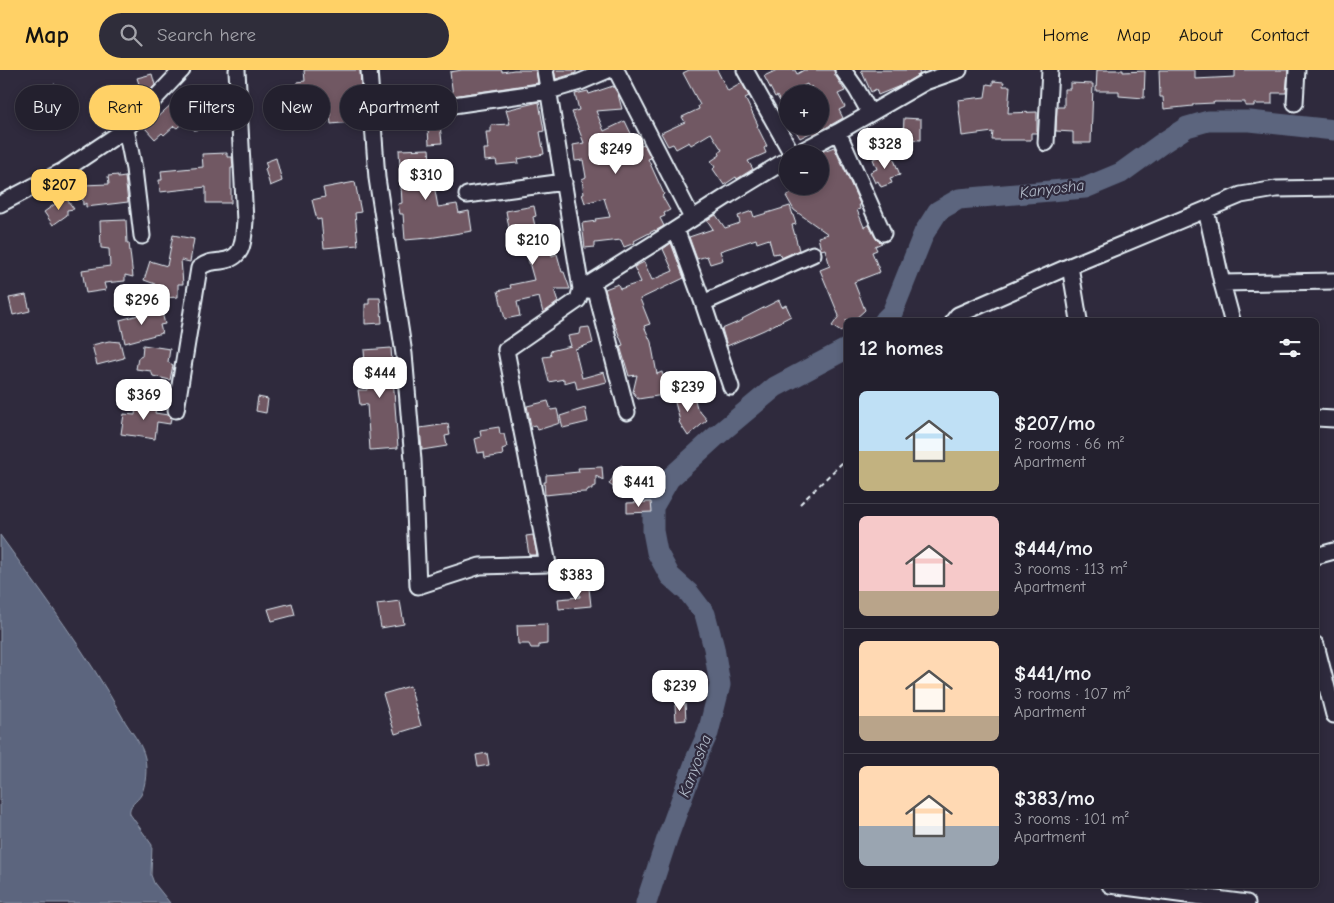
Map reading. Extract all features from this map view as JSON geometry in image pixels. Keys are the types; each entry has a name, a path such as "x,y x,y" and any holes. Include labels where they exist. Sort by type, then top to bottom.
{"street":[{"path":"160,93 182,70"},
{"path":"176,410 199,268 206,262 233,258 239,254 244,241 245,221 237,70"},
{"path":"369,70 370,85"},
{"path":"373,130 377,178 404,354 413,460 418,586 480,566 548,564 506,350 578,300 581,288 545,70"},
{"path":"457,105 549,91 580,82 608,70"},
{"path":"616,70 692,218"},
{"path":"745,70 787,145"},
{"path":"843,70 870,113"},
{"path":"813,145 925,82 959,70"},
{"path":"1046,143 1050,70"},
{"path":"1295,104 1297,70"},
{"path":"0,204 63,171 124,130"},
{"path":"126,130 134,169 142,236"},
{"path":"838,132 883,233"},
{"path":"581,288 779,165"},
{"path":"466,195 564,182"},
{"path":"956,318 958,315 1070,266 1241,195 1276,189 1334,188"},
{"path":"1206,210 1231,318"},
{"path":"676,229 703,302 731,387"},
{"path":"703,302 813,254"},
{"path":"1070,266 1079,318"},
{"path":"1222,283 1334,281"},
{"path":"581,288 596,291 627,412"},
{"path":"1319,418 1334,418"},
{"path":"1319,555 1334,551"},
{"path":"1319,657 1334,715"},
{"path":"1133,888 1247,903"}],"path":[{"path":"800,504 844,461"}],"water":[{"path":"0,535 80,647 141,747 146,762 145,782 141,795 130,808 130,814 152,845 151,875 154,883 170,903 0,903"}],"building":[{"path":"304,70 360,70 361,85 340,85 340,123 331,124 330,85 298,85 297,82 305,81"},
{"path":"462,70 502,70 502,72 536,70 538,83 457,95 457,85 452,85 450,72"},
{"path":"554,70 576,70 576,73 556,79"},
{"path":"689,70 717,70 728,91 742,83 749,96 745,98 767,146 764,148 766,153 748,161 753,169 724,185 713,169 715,167 711,161 720,155 719,152 722,150 711,133 691,145 689,142 676,149 673,144 668,146 661,133 685,122 682,117 699,109 698,106 700,105 683,73"},
{"path":"777,70 795,70 797,74 804,70 834,70 845,91 838,94 845,107 839,110 843,118 829,126 829,85 779,85 779,100 777,96 775,97 764,76"},
{"path":"861,70 918,70 920,74 900,86 878,95 876,89 871,92"},
{"path":"1097,70 1145,71 1144,98 1119,96 1119,91 1096,91"},
{"path":"1159,70 1195,70 1195,79 1235,77 1235,70 1288,70 1286,93 1272,93 1272,104 1245,106 1245,102 1214,102 1164,109 1163,97 1160,97"},
{"path":"152,74 155,85 139,85 137,78"},
{"path":"993,81 1004,82 1003,86 1010,86 1008,113 1037,112 1037,133 1031,133 1031,140 992,140 993,132 962,136 958,100 985,97 987,84 993,85"},
{"path":"1070,83 1093,84 1091,143 1073,143 1073,132 1056,131 1057,107 1064,107 1064,89 1070,89"},
{"path":"613,86 618,94 622,109 596,111 604,131 625,121 637,146 644,144 651,158 648,159 664,194 662,196 670,210 664,213 665,216 660,218 664,226 634,241 635,243 624,247 621,240 595,243 595,247 585,248 582,223 610,217 604,198 585,203 582,194 584,194 582,179 586,177 583,160 575,161 573,145 584,143 572,112 579,110 575,94 588,91 589,94"},
{"path":"539,102 544,131 540,132 544,154 518,159 519,163 497,165 496,160 485,161 484,149 488,149 486,132 491,132 491,125 510,124 506,110"},
{"path":"170,106 170,130 155,139 147,130 160,130 160,115"},
{"path":"904,118 921,119 921,140 903,139"},
{"path":"428,130 441,130 442,143 429,144"},
{"path":"834,147 860,204 860,209 857,210 864,227 869,225 877,240 882,243 875,246 877,250 872,252 880,272 854,282 865,310 856,318 844,318 844,329 841,332 832,326 839,316 820,270 830,266 825,249 821,250 818,237 828,234 794,210 786,196 829,195 829,149"},
{"path":"429,149 432,186 434,185 438,207 457,204 459,213 469,211 472,231 405,240 403,214 400,214 398,204 402,203 399,150"},
{"path":"891,152 900,175 890,178 892,183 881,187 878,181 875,183 870,172 877,169 873,159"},
{"path":"227,153 227,157 232,157 233,168 231,168 231,203 206,203 206,187 160,192 159,180 162,180 161,171 203,167 202,154"},
{"path":"276,158 282,181 270,186 265,162"},
{"path":"118,175 118,178 125,177 128,202 86,207 86,203 83,205 82,185 109,184 108,176"},
{"path":"355,182 361,212 355,213 358,245 324,248 321,219 317,220 312,200 325,197 323,188"},
{"path":"65,197 74,209 67,210 67,215 53,225 44,212"},
{"path":"534,206 536,216 533,217 535,226 540,225 543,244 548,243 552,256 557,254 562,272 564,272 570,289 554,289 558,302 543,313 539,297 517,302 520,316 505,319 498,291 511,288 510,285 534,280 522,237 511,239 506,211"},
{"path":"790,206 796,224 792,225 799,250 781,258 779,253 773,254 769,239 757,243 756,239 720,251 723,260 710,264 707,256 697,259 689,237 713,229 707,220 716,215 725,228 740,223 738,216 752,211 754,217"},
{"path":"126,220 127,243 129,243 133,277 125,275 125,281 104,283 106,290 86,293 82,270 110,266 109,249 101,248 100,221"},
{"path":"173,235 194,239 190,262 181,260 183,284 178,284 178,297 162,298 161,290 156,291 155,284 144,280 150,261 167,266"},
{"path":"671,243 684,278 640,299 650,324 644,326 651,342 657,374 662,372 664,380 667,379 670,394 638,399 633,392 637,375 629,376 620,346 623,345 613,320 605,289 618,284 620,289 641,282 634,267 644,262 652,280 673,271 663,249"},
{"path":"26,295 30,311 13,315 9,298"},
{"path":"369,298 380,298 382,323 365,324 365,304 369,304"},
{"path":"779,300 782,307 786,305 791,316 727,346 722,329 743,320"},
{"path":"161,309 165,324 160,325 162,333 125,343 120,320"},
{"path":"589,327 593,343 575,349 582,378 604,372 607,382 577,389 575,380 564,383 564,379 549,382 543,357 551,356 550,351 571,346 568,336 580,334 581,328"},
{"path":"109,341 120,342 124,358 97,365 92,345"},
{"path":"143,345 170,349 168,362 173,365 170,380 153,376 151,371 136,369 138,358 142,356"},
{"path":"391,348 398,448 370,450 367,404 360,405 358,390 367,390 364,350"},
{"path":"685,391 688,396 690,395 695,400 697,408 707,420 688,436 679,422 673,395"},
{"path":"258,397 268,399 266,413 256,411"},
{"path":"137,400 157,403 155,413 168,415 171,418 170,424 157,422 155,439 121,434 124,414 135,415"},
{"path":"548,401 551,410 557,409 560,423 538,430 535,425 531,426 527,406"},
{"path":"585,408 588,422 563,428 560,416"},
{"path":"448,424 450,435 445,436 447,446 422,450 420,428"},
{"path":"499,427 500,434 504,434 507,447 502,449 503,455 485,458 484,452 478,453 475,439 481,437 480,430"},
{"path":"621,465 641,477 635,484 639,485 629,498 609,484"},
{"path":"602,467 603,480 596,476 596,486 588,489 586,492 545,495 544,482 546,482 546,475 579,472 578,468"},
{"path":"651,502 652,512 627,513 627,503"},
{"path":"533,535 537,555 529,555 526,536"},
{"path":"589,588 591,606 559,609 558,599 580,597 579,589"},
{"path":"400,601 404,624 381,628 377,604"},
{"path":"292,603 295,615 272,621 268,609"},
{"path":"547,624 547,644 539,645 539,648 531,648 529,644 518,644 517,625"},
{"path":"410,686 421,726 395,734 383,694"},
{"path":"685,704 686,720 676,721 675,705"},
{"path":"487,753 489,765 478,767 476,755"}],"waterway":[{"name":"Kanyosha","path":"887,318 892,313 924,233 938,211 959,199 1085,188 1121,173 1187,127 1208,121 1250,121 1334,130"},
{"name":"Kanyosha","path":"646,903 667,839 697,757 708,733 720,685 714,648 705,614 689,593 670,576 657,552 653,531 653,507 669,479 775,387 844,350"}]}
